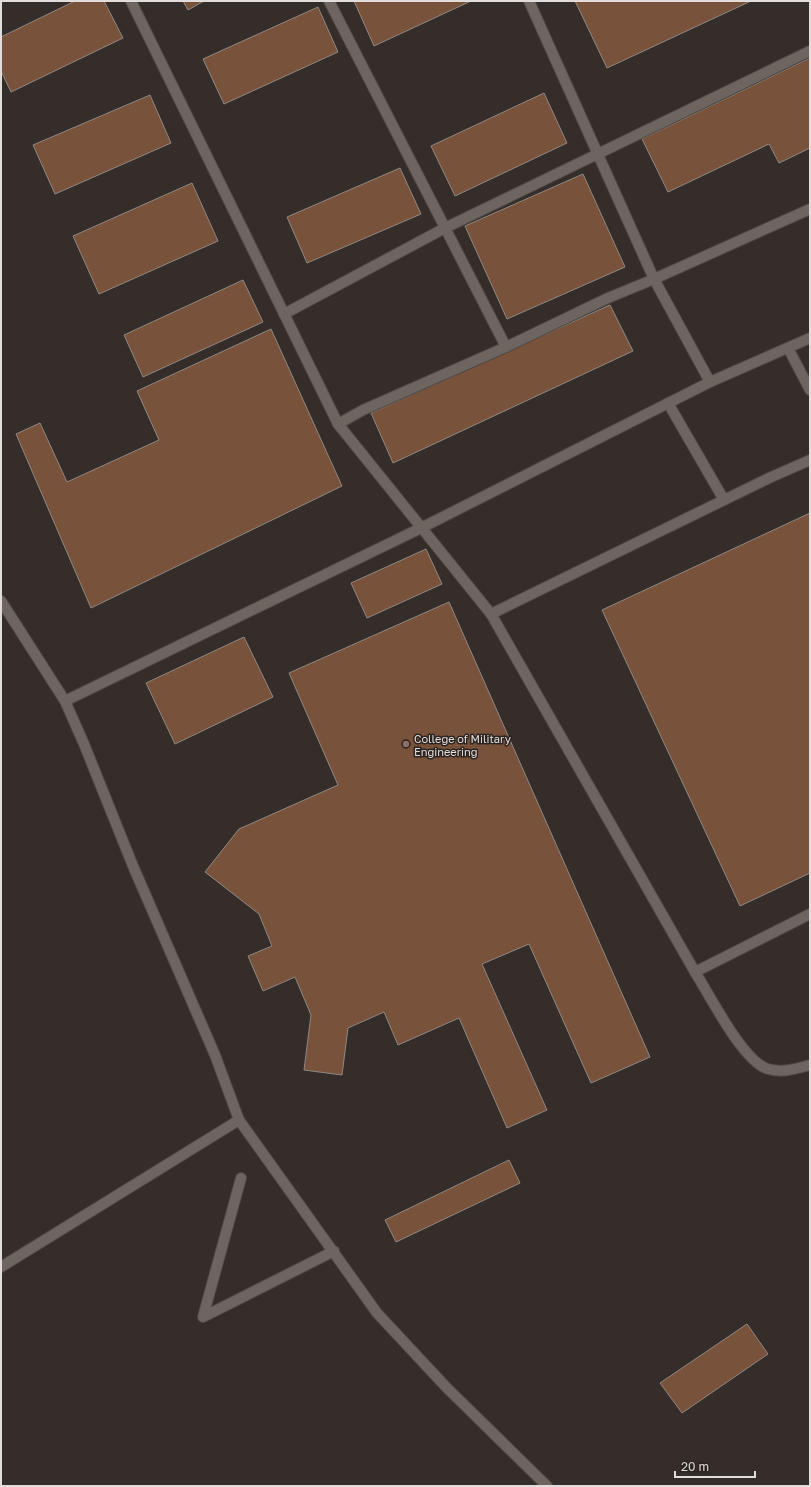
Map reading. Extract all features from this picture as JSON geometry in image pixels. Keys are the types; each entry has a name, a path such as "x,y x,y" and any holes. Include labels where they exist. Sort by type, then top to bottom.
{"lane":[{"path":"131,1 338,424 490,614 695,972 732,1033 751,1058 767,1069 786,1071 810,1065"},
{"path":"329,1 506,347"},
{"path":"529,1 654,279 710,382"},
{"path":"284,314 445,228 810,51"},
{"path":"338,424 362,410 506,347 608,298 654,279 810,208"},
{"path":"65,701 421,528 710,382 810,338"},
{"path":"788,348 810,390"},
{"path":"668,403 724,500"},
{"path":"490,614 769,478 810,460"},
{"path":"1,601 65,701 84,744 136,874 215,1055 239,1120 377,1313 447,1388 547,1486"},
{"path":"695,972 810,914"},
{"path":"1,1267 239,1120"},
{"path":"241,1178 203,1317 334,1251"}],"building":[{"path":"75,1 104,1 123,38 11,92 1,71 1,37"},
{"path":"183,1 204,1 188,10"},
{"path":"354,1 471,1 374,46"},
{"path":"575,1 751,1 607,68"},
{"path":"318,7 338,52 224,104 203,59"},
{"path":"810,58 810,148 779,163 769,144 668,192 642,139"},
{"path":"544,93 567,143 455,196 431,146"},
{"path":"150,95 171,143 55,194 33,145"},
{"path":"400,168 421,214 307,263 287,217"},
{"path":"583,174 625,267 507,319 465,226"},
{"path":"192,183 218,241 99,294 73,236"},
{"path":"243,280 263,322 143,377 124,335"},
{"path":"610,305 633,351 393,463 371,413"},
{"path":"271,329 342,486 91,608 16,434 40,423 67,482 159,440 137,391"},
{"path":"810,513 810,873 740,906 602,610"},
{"path":"426,549 442,584 367,618 351,583"},
{"path":"449,602 650,1057 591,1083 529,944 482,964 547,1110 507,1128 459,1018 398,1045 384,1012 348,1028 342,1075 304,1070 311,1015 295,977 263,991 248,956 272,946 259,914 205,872 239,829 338,785 289,673"},
{"path":"244,637 273,697 175,744 146,683"},
{"path":"509,1160 520,1183 396,1242 385,1220"},
{"path":"747,1324 768,1354 682,1413 660,1383"}],"place":[{"name":"College of Military Engineering","path":"406,744"}]}
